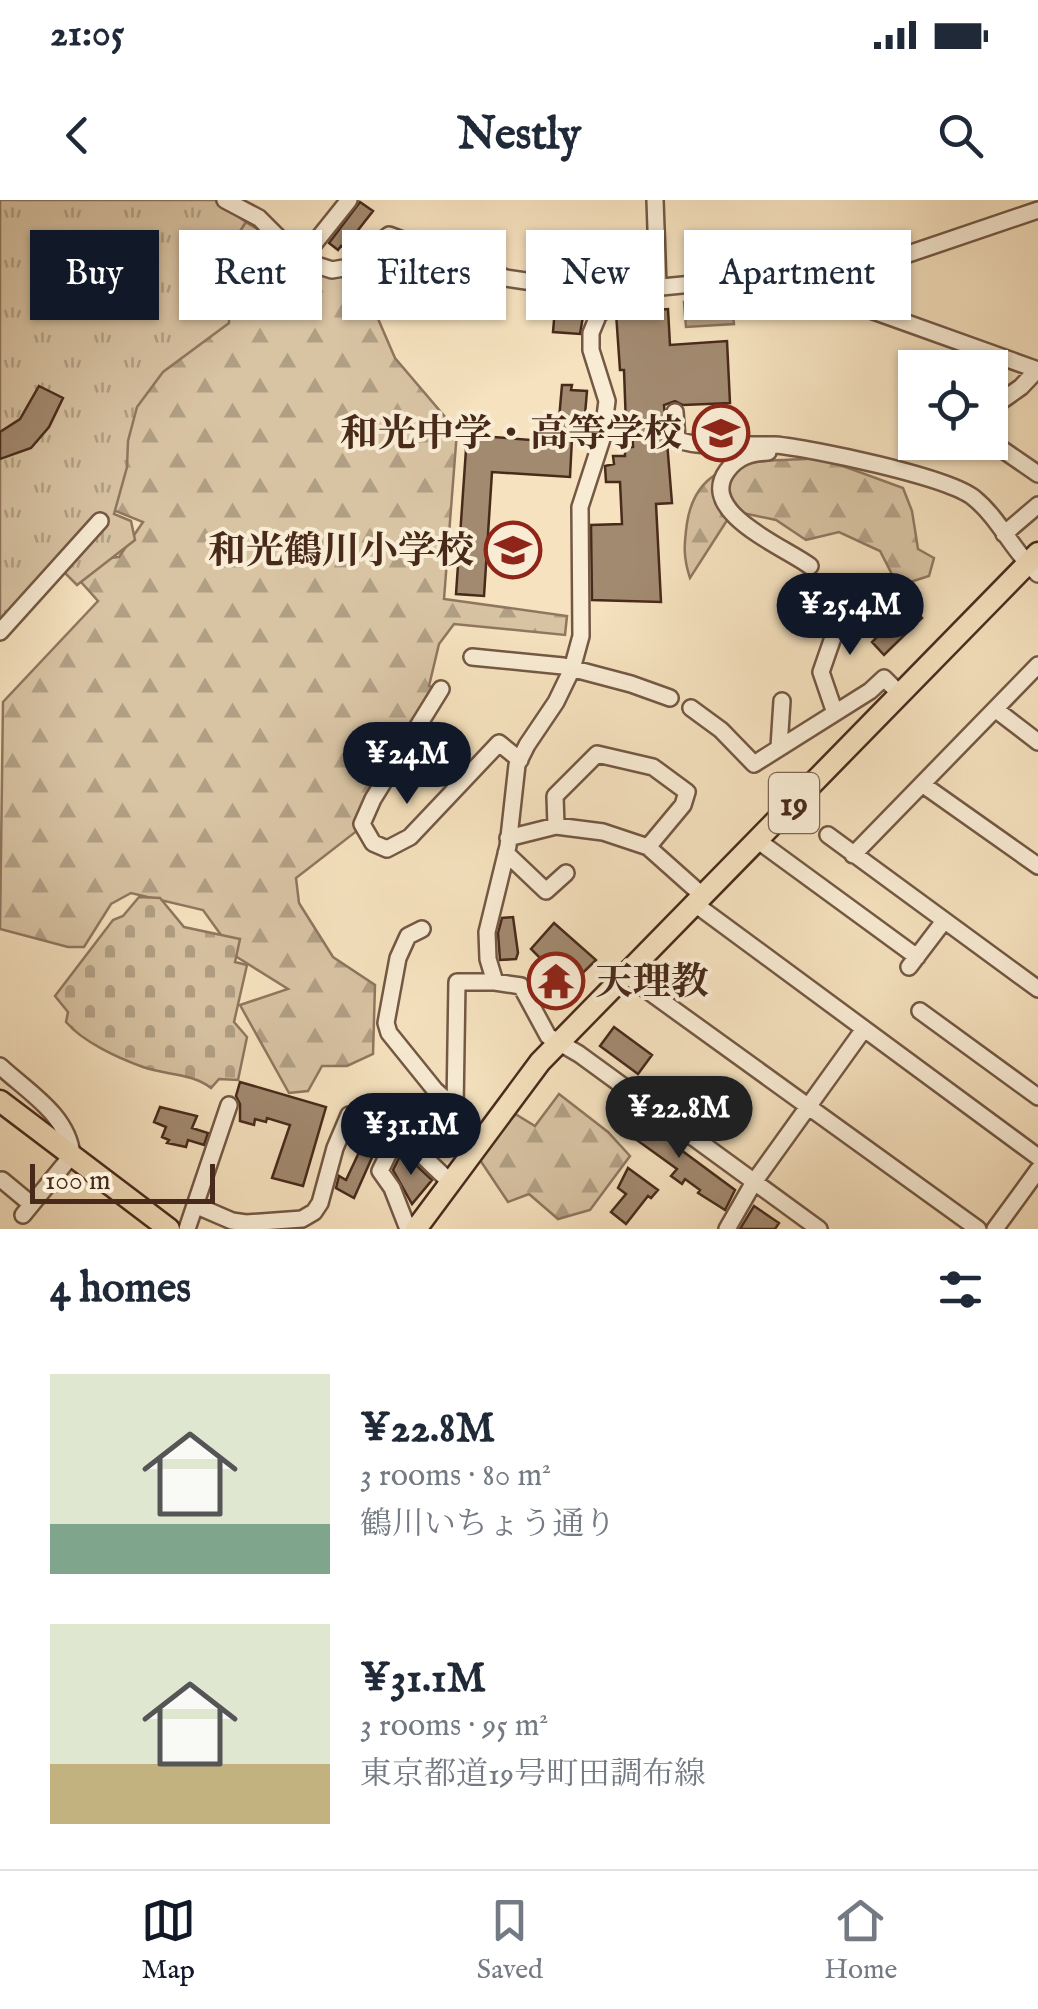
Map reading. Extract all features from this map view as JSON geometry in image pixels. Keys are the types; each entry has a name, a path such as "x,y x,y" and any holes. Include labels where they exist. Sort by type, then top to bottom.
{"main road":[{"name":"19","path":"416,1229 540,1062 900,694 1034,564"},
{"path":"0,1100 168,1229"}],"street":[{"path":"225,200 259,218 271,230"},
{"path":"322,234 349,200"},
{"path":"655,200 656,230"},
{"path":"911,252 1038,210"},
{"path":"322,267 332,270 349,267 389,234 506,278 526,280"},
{"path":"494,982 487,932 507,846 520,760 526,744 556,702 572,669 581,636 580,507 602,439 607,401 592,350 591,332 596,320"},
{"path":"899,320 1037,370 1008,397"},
{"path":"675,412 677,439 687,445 741,443 806,448 955,487 979,502 1034,564"},
{"path":"806,448 750,453 727,471 721,494 729,512 810,566"},
{"path":"1008,453 1038,474"},
{"path":"1004,534 1038,505"},
{"path":"0,632 100,522"},
{"path":"836,713 822,672 844,603"},
{"path":"472,656 572,669 670,698"},
{"path":"853,855 1038,665"},
{"path":"691,708 721,730 754,764 870,691 884,678 900,694"},
{"path":"442,690 373,799 362,824 372,844 387,849 410,837 498,743 520,760"},
{"path":"779,747 782,701"},
{"path":"995,709 1038,742"},
{"path":"556,826 555,796 597,754 653,767 686,792 683,804 648,847"},
{"path":"922,784 1038,866"},
{"path":"507,846 556,826 604,832 648,847 699,900 1038,1156"},
{"path":"828,835 1038,988"},
{"path":"757,840 913,962 944,922"},
{"path":"507,846 546,892 566,873"},
{"path":"422,929 408,936 398,958 386,1023 388,1033 434,1090 455,1108 458,982 520,986 547,1036 561,1041 819,1229"},
{"path":"626,975 978,1229"},
{"path":"920,1011 1038,1097"},
{"path":"727,1229 754,1182 864,1028"},
{"path":"0,1066 52,1111 70,1136 72,1154 27,1210 2,1180"},
{"path":"186,1229 229,1105"},
{"path":"195,1205 246,1223 302,1219 314,1212 349,1115"},
{"path":"408,1229 392,1188 380,1171 397,1136 407,1140 450,1181"},
{"path":"995,1229 1038,1170"}],"green space":[{"path":"0,200 215,200 246,222 241,230 179,230 179,320 229,323 163,372 137,407 114,514 131,521 135,540 77,585 58,566 0,626"},
{"path":"214,204 259,230 199,230"},
{"path":"179,265 179,320 322,320 322,266 342,277 342,320 379,320 395,358 457,431 444,599 567,616 565,635 454,624 439,644 429,686 441,689 358,830 296,878 299,903 333,957 375,985 373,1054 347,1066 322,1066 308,1091 289,1093 240,1005 288,989 237,957 203,910 131,893 111,904 84,947 68,947 0,929 3,702 98,601 81,582 99,559 119,557 143,522 101,505 0,574 147,320 159,320 159,299"},
{"path":"821,458 903,488 912,511 918,549 934,558 929,576 898,586 880,551 839,532 806,540 776,520 733,511 690,578 685,551 687,523 704,484 736,466"},
{"path":"139,897 160,898 184,927 240,939 235,962 247,965 234,1022 247,1037 238,1080 219,1079 211,1088 187,1077 143,1067 91,1043 66,1022 68,1012 55,996 113,920 123,916"},
{"path":"559,1094 608,1132 630,1156 590,1210 558,1219 529,1194 508,1202 478,1157 512,1112 535,1126"}],"shaded area":[{"path":"685,320 734,320 734,324 686,327"}],"building":[{"path":"360,202 373,211 358,230 342,230 342,247 338,250 329,243"},
{"path":"664,309 668,309 670,345 727,341 730,403 683,405 675,401 664,405 672,503 656,504 661,602 592,600 591,525 622,524 620,482 606,482 605,466 614,464 613,456 625,456 625,448 633,447 632,425 626,425 616,320 664,320"},
{"path":"554,320 582,320 580,334 553,332"},
{"path":"562,385 587,391 583,438 572,438 570,477 492,472 484,596 456,594 467,435 557,442"},
{"path":"39,386 63,398 49,427 31,448 0,459 0,432 20,419"},
{"path":"909,605 922,618 884,655 872,642"},
{"path":"513,917 518,953 516,959 500,960 498,933 502,918"},
{"path":"554,923 596,960 553,1002 536,984 551,969 531,949"},
{"path":"614,1027 652,1055 638,1074 600,1046"},
{"path":"240,1082 326,1107 303,1186 272,1178 290,1125 267,1118 266,1122 255,1119 254,1125 240,1121 236,1096"},
{"path":"386,1095 403,1105 416,1121 418,1118 445,1150 439,1156 397,1115 394,1119 390,1117 354,1198 336,1188 339,1176 346,1180"},
{"path":"160,1107 197,1116 192,1128 208,1133 204,1145 188,1140 186,1147 167,1143 169,1140 162,1137 166,1127 154,1122"},
{"path":"627,1110 735,1190 725,1210 698,1193 700,1190 685,1179 682,1184 671,1176 677,1169 616,1125"},
{"path":"402,1152 432,1180 412,1204 393,1170"},
{"path":"628,1168 658,1190 651,1198 648,1196 626,1224 611,1212 626,1194 618,1188"},
{"path":"754,1206 779,1223 775,1229 740,1229"}],"place":[{"name":"和光中学・高等学校","path":"721,433"},
{"name":"和光鶴川小学校","path":"513,550"},
{"name":"天理教","path":"556,981"}]}
